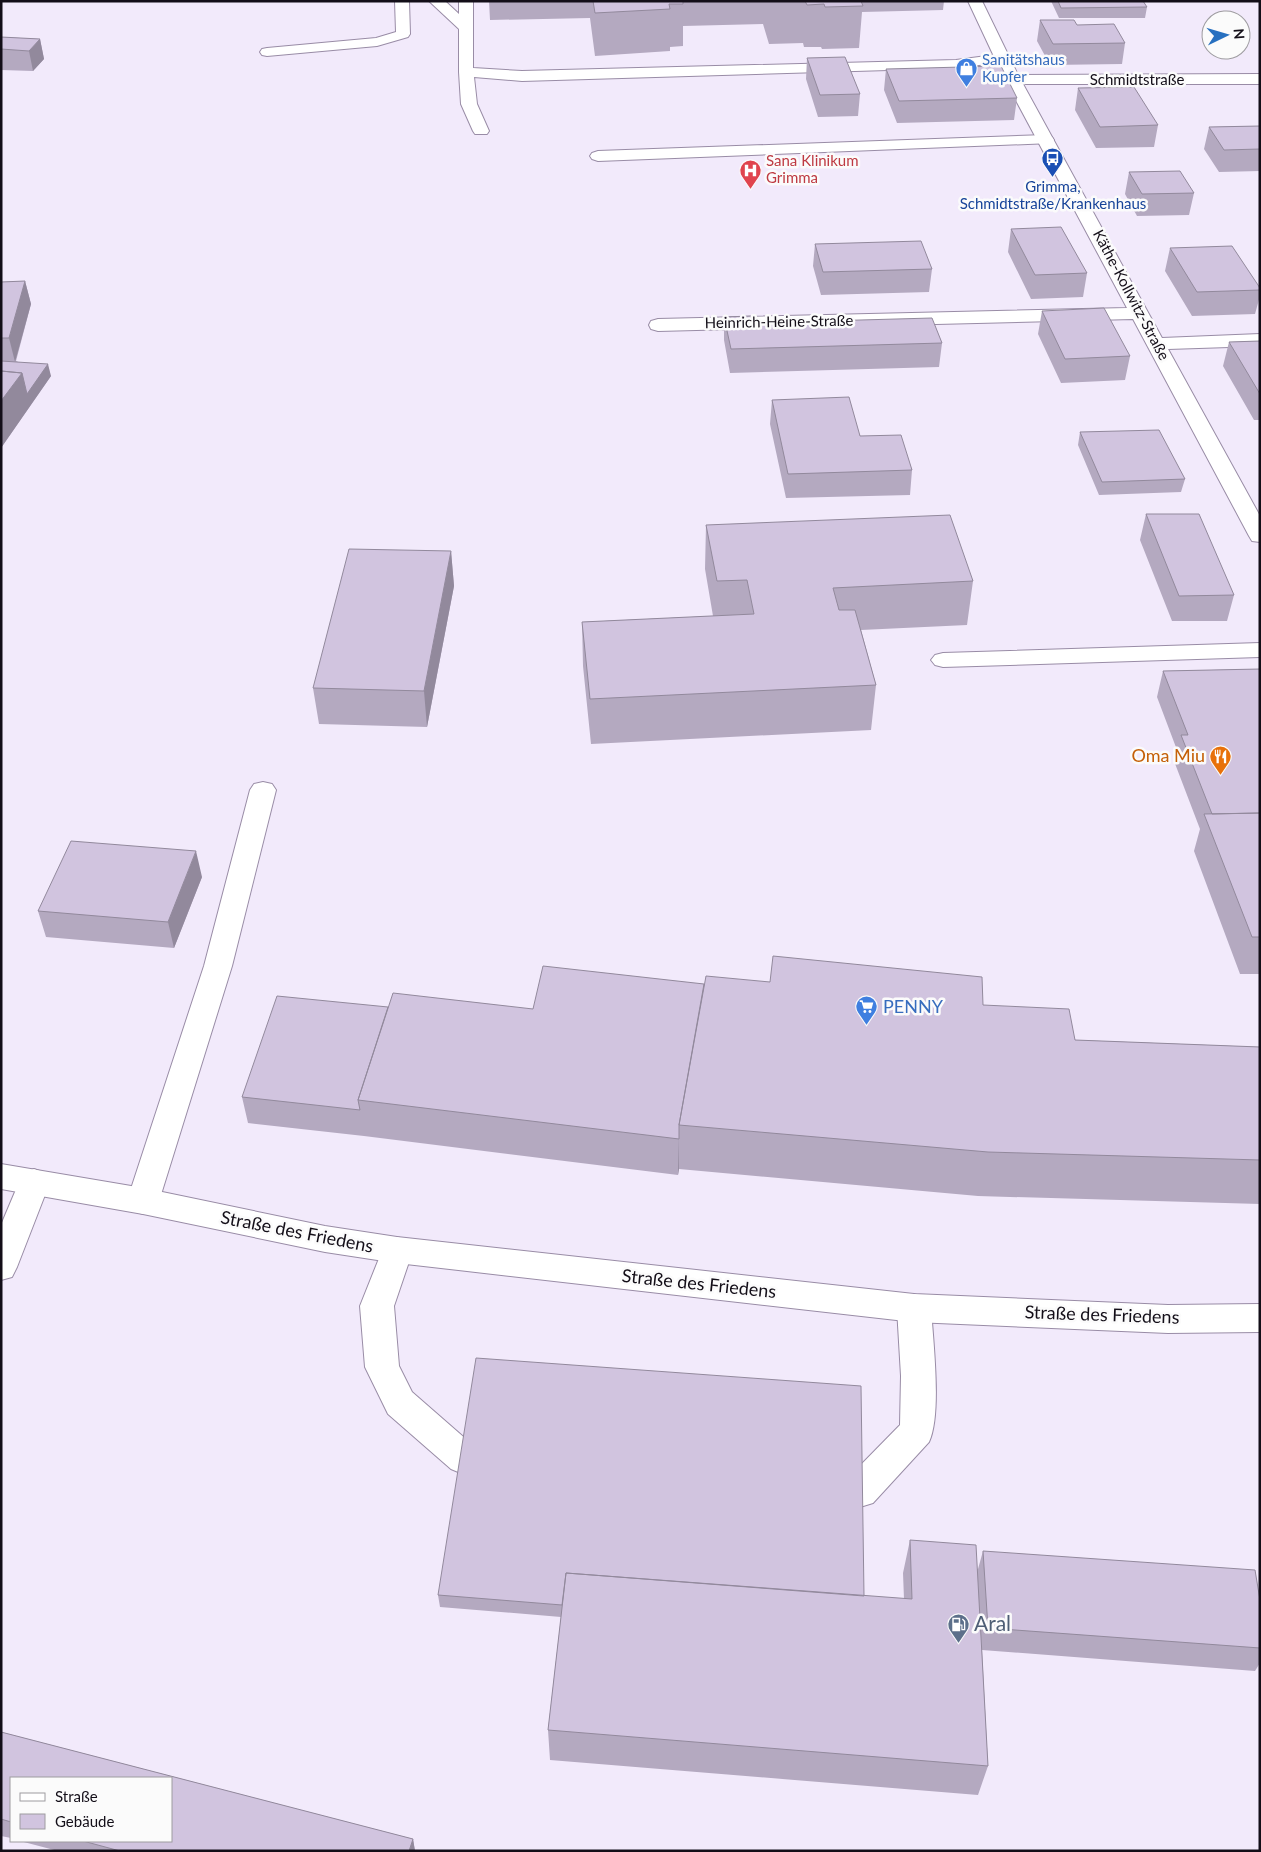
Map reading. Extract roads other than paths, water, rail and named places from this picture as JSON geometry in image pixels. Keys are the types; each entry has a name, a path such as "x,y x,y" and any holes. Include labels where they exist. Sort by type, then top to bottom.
{"street":[{"path":"268,52 377,42 403,34 402,1"},
{"path":"436,1 465,27"},
{"path":"466,1 466,72 469,104 481,131"},
{"name":"Käthe-Kollwitz-Straße","path":"975,1 1013,80 1260,536"},
{"path":"466,72 552,76 956,64 1002,58"},
{"name":"Schmidtstraße","path":"1013,80 1260,80"},
{"path":"598,156 1046,140"},
{"name":"Heinrich-Heine-Straße","path":"658,325 1140,313"},
{"path":"1157,344 1260,340"},
{"path":"943,660 1260,650"},
{"path":"143,1201 218,966 263,790"},
{"name":"Straße des Friedens","path":"1,1176 143,1201 325,1240 396,1250 914,1308 1168,1319 1260,1318"},
{"path":"1,1267 34,1182"},
{"path":"396,1250 377,1306 382,1367 400,1403 463,1458"},
{"path":"860,1492 917,1431 918,1376 914,1308"}],"place":[{"name":"Sanitätshaus Kupfer","path":"966,88"},
{"name":"Grimma, Schmidtstraße/Krankenhaus","path":"1053,177"},
{"name":"Sana Klinikum Grimma","path":"750,189"},
{"name":"Oma Miu","path":"1221,775"},
{"name":"PENNY","path":"867,1026"},
{"name":"Aral","path":"958,1643"}]}
